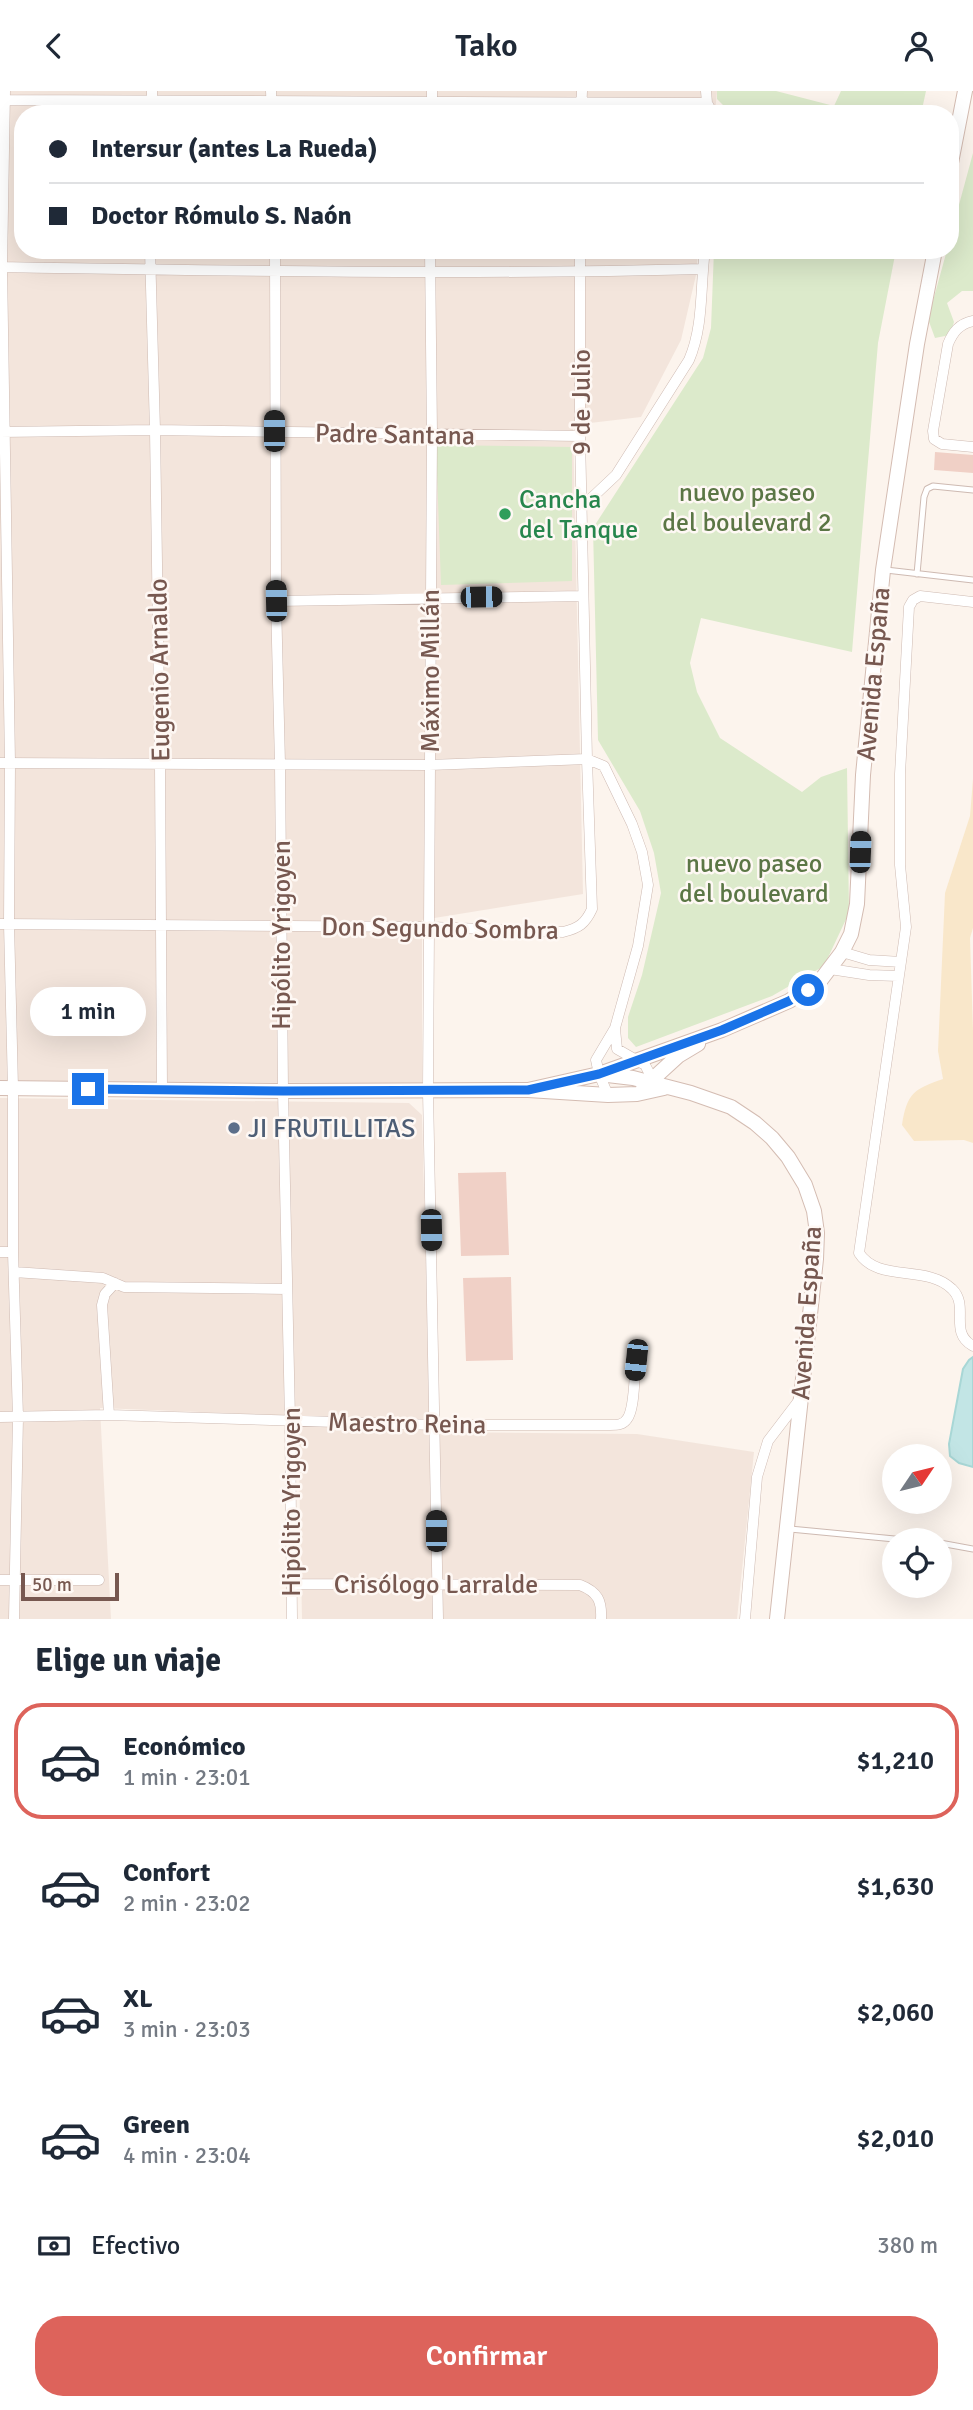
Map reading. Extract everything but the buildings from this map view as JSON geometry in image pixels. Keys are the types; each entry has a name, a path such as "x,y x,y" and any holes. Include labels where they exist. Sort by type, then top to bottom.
{"main road":[{"path":"959,140 966,119 965,91"},
{"name":"Avenida España","path":"599,1074 722,1030 789,1001 808,990 830,969 851,934 858,904 863,775 883,570 932,259"},
{"name":"Avenida España","path":"660,1084 667,1066 678,1056 722,1030"},
{"path":"528,1090 599,1074 660,1084 671,1083 667,1066"},
{"name":"Avenida España","path":"608,1095 637,1094 660,1084 732,1107 755,1123 788,1157 805,1185 814,1212 817,1233 777,1619"},
{"path":"7,1088 528,1090 608,1095"}],"street":[{"path":"14,1619 18,1417 7,1088 5,924 1,267 3,97 582,96 707,103 706,91"},
{"name":"Eugenio Arnaldo","path":"150,259 160,764 162,1090"},
{"name":"Hipólito Yrigoyen","path":"275,259 276,601 292,1619"},
{"name":"Máximo Millán","path":"430,259 432,435 428,1091 438,1619"},
{"name":"9 de Julio","path":"580,259 583,596"},
{"path":"582,507 616,475 689,360 700,323 704,259"},
{"path":"1,267 430,272 703,269"},
{"path":"973,321 960,326 948,344 933,432 934,439 942,445 973,447"},
{"name":"Padre Santana","path":"2,432 155,430 580,436"},
{"path":"276,601 583,596"},
{"name":"Don Segundo Sombra","path":"5,924 430,927 563,932 576,929 586,923 593,909 583,596"},
{"path":"973,602 920,596 913,600 909,607 900,774 900,865 906,927 859,1253 874,1267 918,1274 954,1289 960,1310 961,1336 973,1346"},
{"path":"5,763 429,765 587,759 604,766 632,824 642,852 648,885 638,946 615,1028 596,1060 608,1095"},
{"path":"842,953 869,960 901,962"},
{"path":"830,969 898,976"},
{"path":"615,1028 617,1049 624,1055 639,1060 660,1084"},
{"path":"0,1252 13,1252"},
{"path":"14,1272 103,1278 124,1287 287,1289"},
{"path":"109,1415 102,1305 105,1294 115,1283"},
{"name":"Maestro Reina","path":"0,1417 109,1415 436,1425 621,1424 627,1419 631,1409 636,1360"},
{"path":"746,1619 757,1477 768,1441 800,1398"},
{"path":"0,1580 99,1580"},
{"name":"Crisólogo Larralde","path":"291,1584 580,1585 592,1590 600,1598 601,1619"}],"lane":[{"path":"916,574 927,489 933,486 973,490"},
{"path":"883,570 973,580"},
{"path":"786,1529 882,1538"},
{"path":"952,1545 973,1549"}],"shaded area":[{"path":"0,91 717,91 716,105 14,105 14,259 697,259 681,340 641,417 573,425 583,894 422,920 422,1083 0,1082"},
{"path":"0,1098 409,1103 422,1115 430,1432 637,1434 754,1452 737,1619 302,1619 298,1416 100,1408 111,1619 0,1619"}],"green space":[{"path":"717,91 776,91 830,105 723,105 717,99"},
{"path":"841,91 926,91 923,105 834,105"},
{"path":"973,153 973,291 962,291 947,303 954,322 950,335 935,338 928,319 945,259 959,259 959,205"},
{"path":"714,259 894,259 878,343 852,652 701,618 690,663 697,692 720,738 802,792 821,777 847,768 849,913 824,966 772,996 636,1047 628,1038 628,1017 642,975 661,893 654,853 640,811 598,740 593,528 703,358 711,328"},
{"name":"Cancha del Tanque","path":"436,445 572,447 572,581 441,585"}],"sand":[{"path":"973,779 973,928 970,938 973,1143 964,1140 914,1141 902,1125 906,1106 919,1090 943,1079 938,1051 945,893 970,816"}],"water":[{"path":"973,1357 973,1467 952,1458 952,1444 949,1444 963,1369"}],"place":[{"name":"Cancha del Tanque","path":"505,514"},
{"name":"JI FRUTILLITAS","path":"234,1128"}],"route":[{"path":"88,1089 528,1090 599,1074 722,1030 808,990"}],"park label":[{"name":"nuevo paseo del boulevard 2","path":"747,506"},
{"name":"nuevo paseo del boulevard","path":"754,878"}]}
